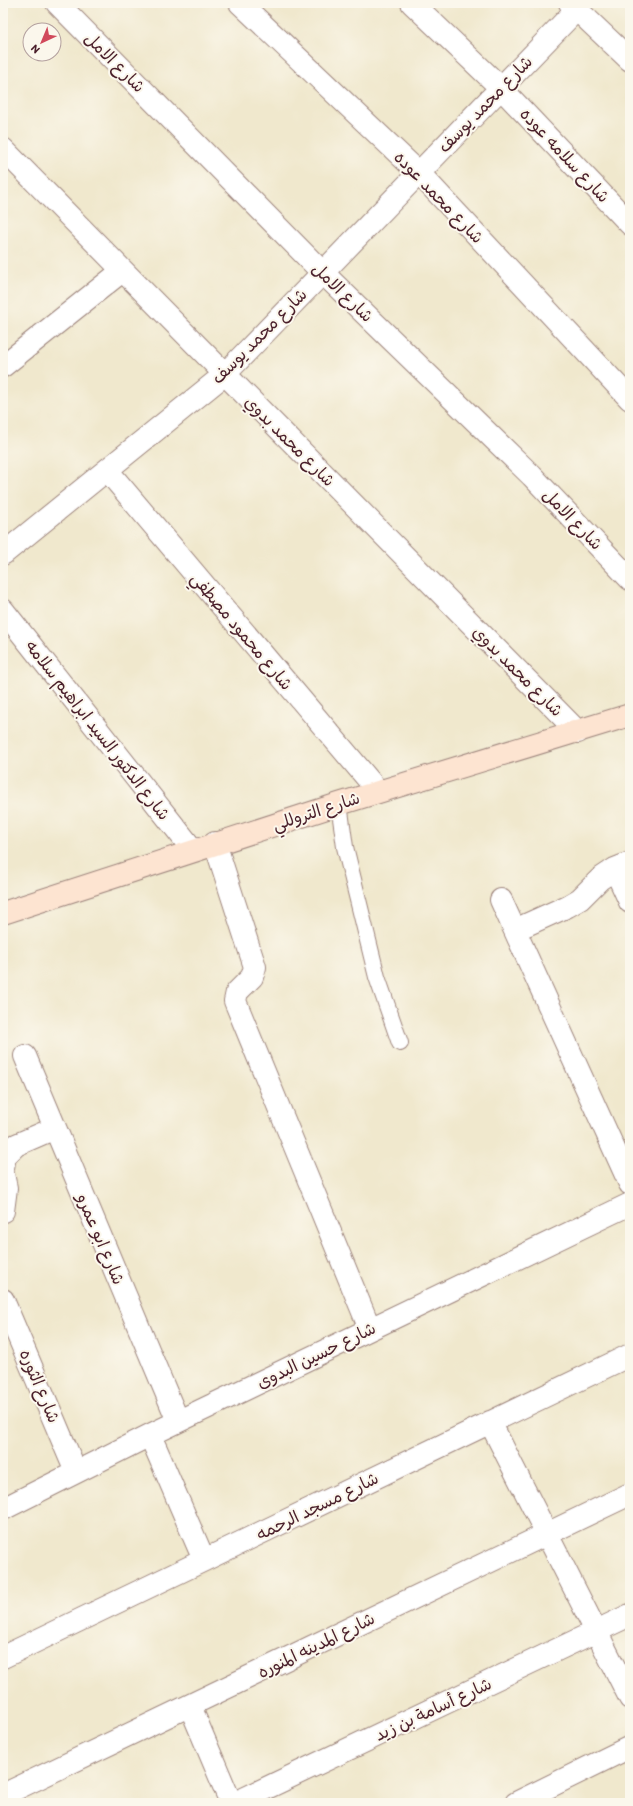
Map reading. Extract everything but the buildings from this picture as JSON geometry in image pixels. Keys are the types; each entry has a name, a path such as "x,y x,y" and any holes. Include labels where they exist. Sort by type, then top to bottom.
{"street":[{"name":"شارع الامل","path":"57,3 323,273 532,476 630,579"},
{"name":"شارع محمد عوده","path":"240,3 419,173 630,399"},
{"name":"شارع سلامه عوده","path":"412,3 501,88 630,224"},
{"name":"شارع محمد يوسف","path":"3,554 224,375 501,88 574,6"},
{"path":"574,6 630,60"},
{"name":"شارع محمد بدوي","path":"8,163 122,271 578,732"},
{"path":"3,366 122,271"},
{"name":"شارع محمود مصطفي","path":"107,470 378,791"},
{"name":"شارع الدكتور السيد ابراهيم سلامه","path":"3,610 193,850"},
{"name":"شارع التروللي","path":"3,913 378,791 578,732 630,715"},
{"path":"215,843 255,967 252,977 237,992 235,1001 370,1329"},
{"path":"515,930 580,899 600,878 622,866 630,902"},
{"path":"501,900 630,1184"},
{"name":"شارع ابو عمرو","path":"25,1056 178,1421"},
{"path":"3,1168 6,1156 16,1145 55,1128"},
{"path":"3,1174 6,1188 3,1211"},
{"name":"شارع حسين البدوى","path":"3,1509 178,1421 630,1204"},
{"name":"شارع الثوره","path":"3,1300 76,1472"},
{"name":"شارع مسجد الرحمه","path":"3,1657 630,1355"},
{"path":"490,1422 630,1698"},
{"path":"150,1435 204,1560"},
{"name":"شارع المدينه المنوره","path":"3,1796 630,1494"},
{"name":"شارع أسامة بن زيد","path":"235,1803 630,1615"},
{"path":"190,1706 231,1803"},
{"path":"516,1803 546,1796 630,1747"}],"lane":[{"path":"339,804 345,847 377,977 400,1043"}]}
